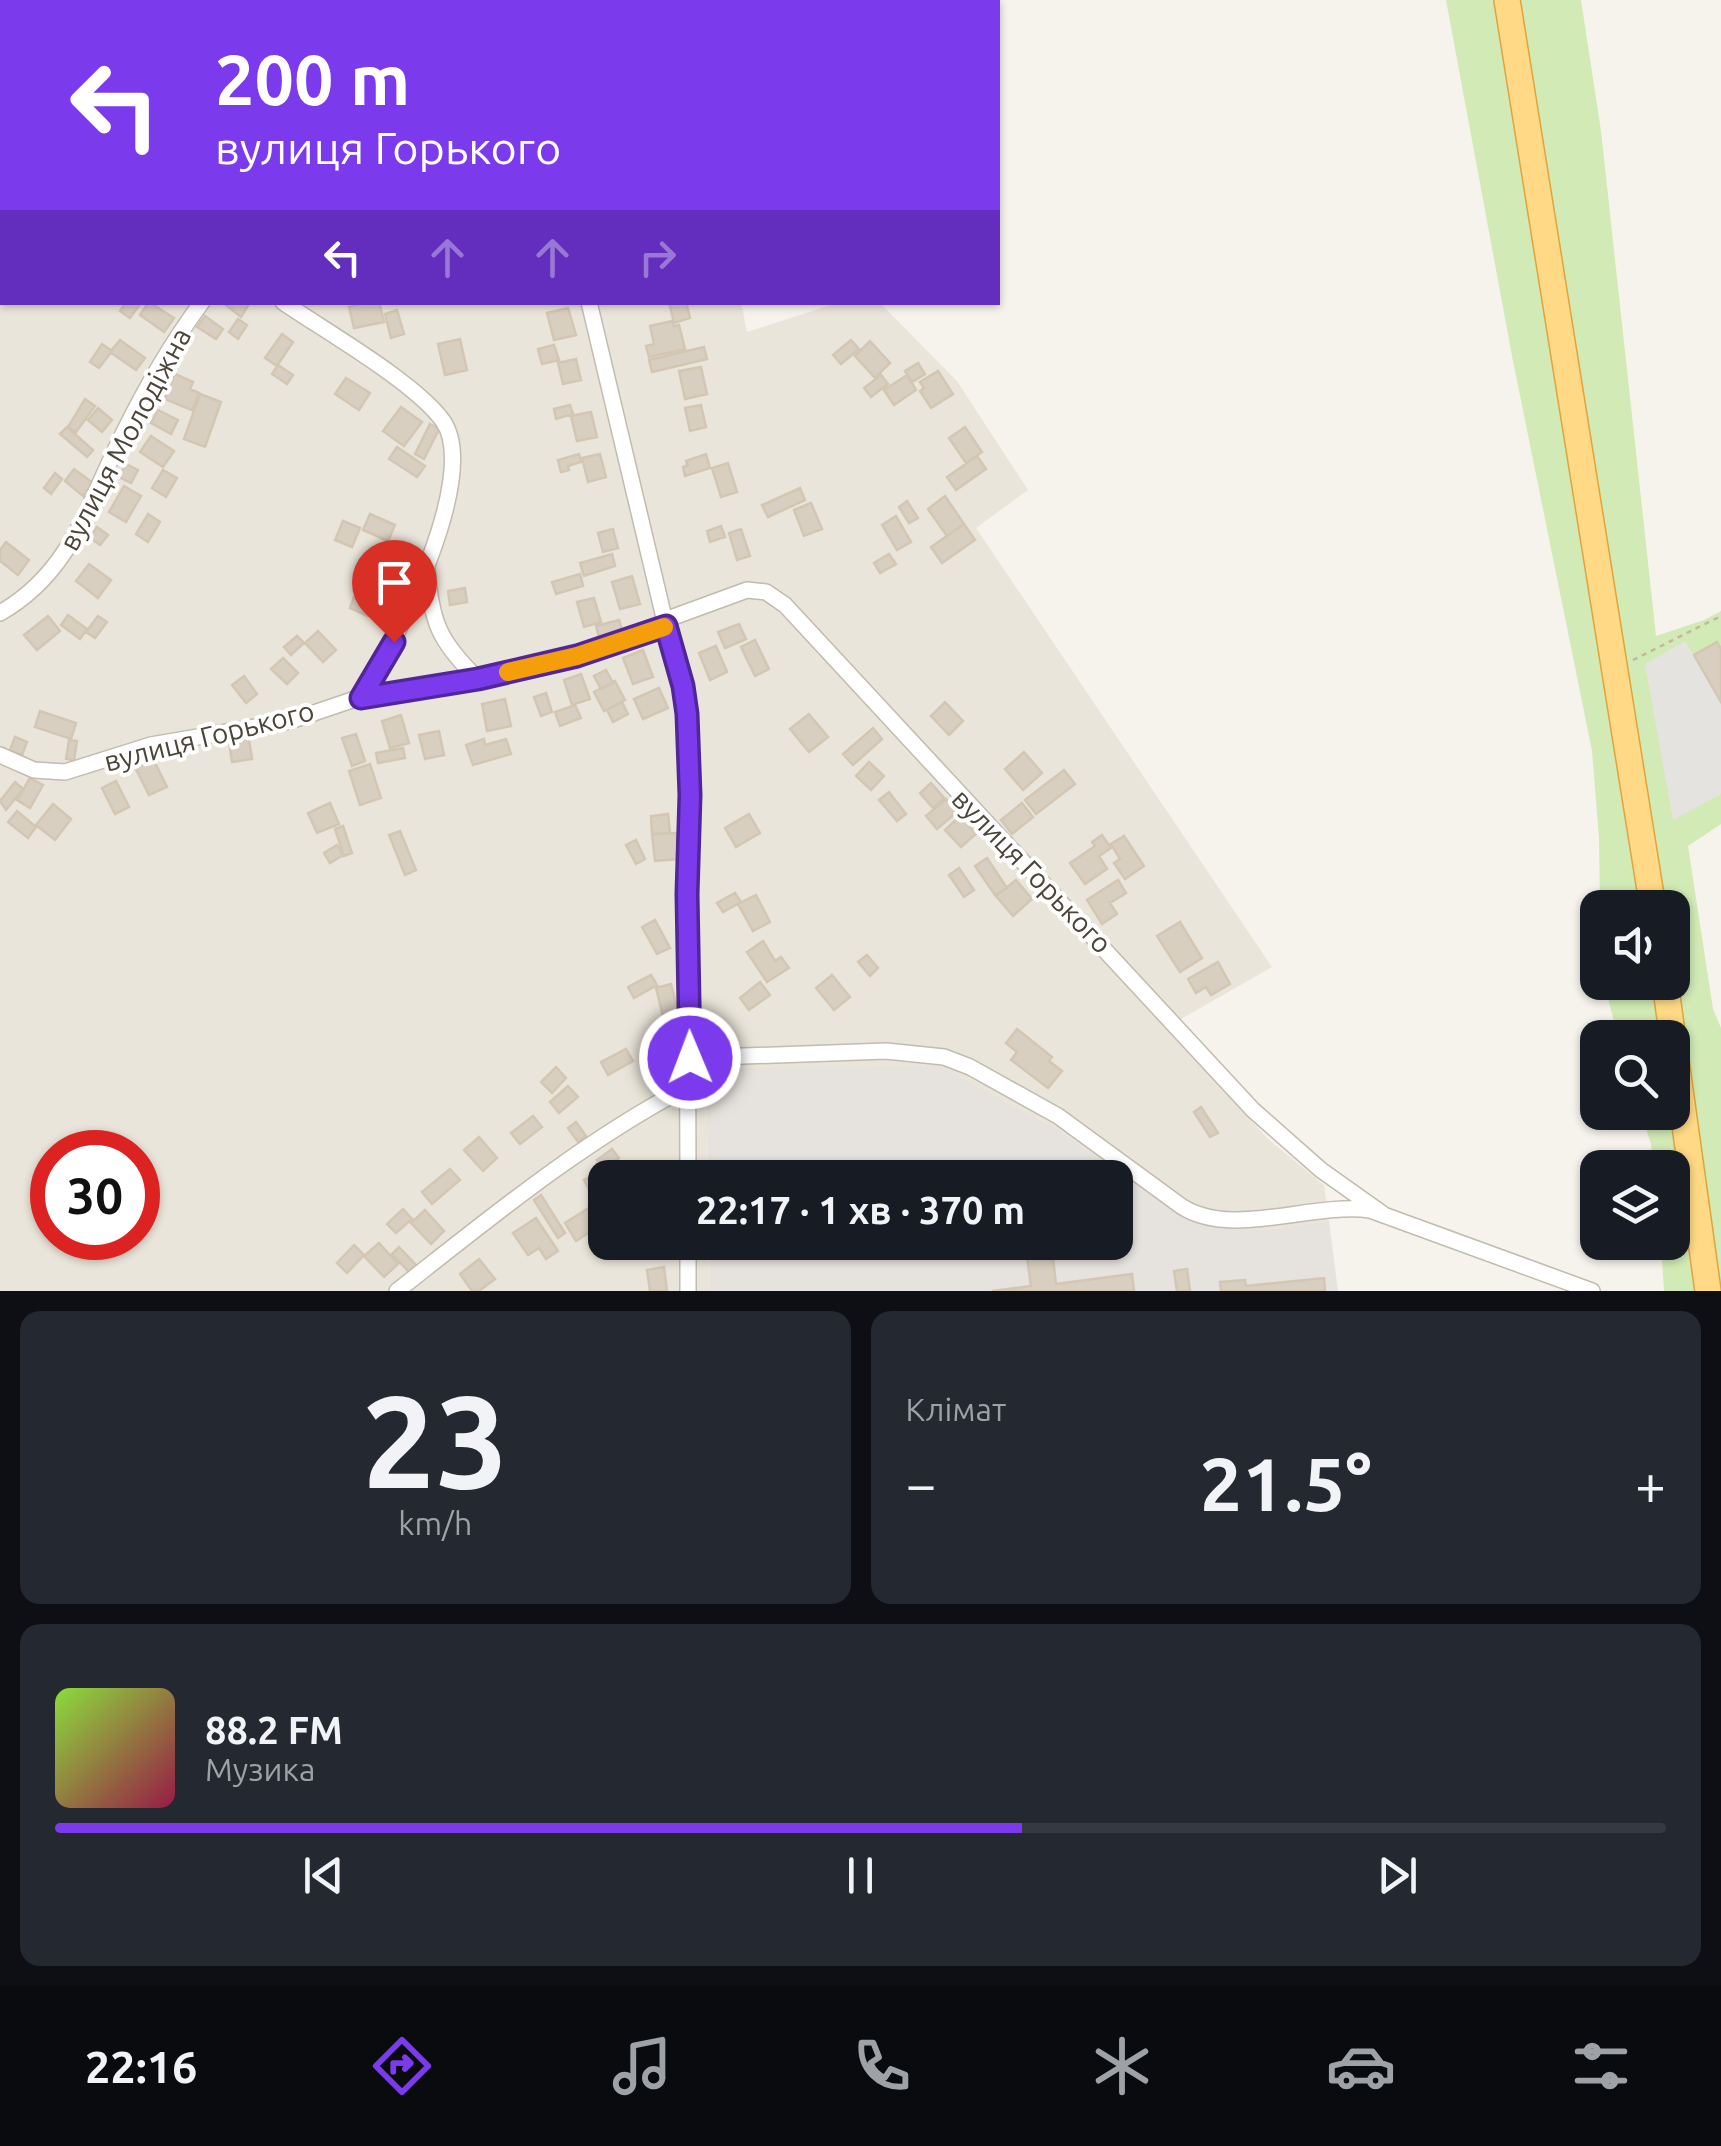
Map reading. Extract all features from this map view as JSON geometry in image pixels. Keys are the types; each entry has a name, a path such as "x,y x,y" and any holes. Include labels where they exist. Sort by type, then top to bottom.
{"highway":[{"path":"1508,0 1651,890"},
{"path":"1668,1000 1708,1291"}],"street":[{"name":"вулиця Молодіжна","path":"0,612 40,584 67,550 162,359 200,305"},
{"path":"287,305 432,408 448,430 454,448 454,464 426,565 394,642 361,698"},
{"path":"591,305 687,714 688,1160"},
{"path":"426,565 429,602 438,633 456,659 478,679"},
{"name":"вулиця Горького","path":"0,755 34,770 64,772 152,745 290,721 361,698 478,679 577,656 747,590 766,592 785,606 1253,1110 1322,1170 1383,1214"},
{"path":"690,1058 886,1051 944,1056 1040,1105 1189,1211 1204,1217 1246,1220 1343,1208 1383,1214 1592,1291"},
{"path":"397,1291 584,1150 640,1112 687,1087"},
{"path":"688,1260 688,1291"}],"path":[{"path":"1615,663 1650,654 1721,616"}],"shaded area":[{"path":"0,305 742,305 747,332 831,305 882,305 957,381 1028,490 976,528 1272,967 1167,1027 1267,1138 1324,1185 1329,1221 1265,1230 1196,1224 1133,1181 1133,1160 1102,1160 1063,1133 706,1068 708,1160 588,1160 588,1260 709,1260 710,1291 0,1291"},
{"path":"1685,641 1721,702 1721,794 1673,820 1645,664"},
{"path":"939,1066 1063,1133 1102,1160 708,1160 706,1069"},
{"path":"1133,1181 1196,1224 1265,1230 1329,1221 1338,1291 710,1291 709,1260 1133,1260"}],"green space":[{"path":"1446,0 1581,0 1601,131 1656,636 1721,611 1721,824 1688,846 1713,1009 1721,1028 1721,1291 1664,1291 1662,1260 1690,1260 1690,1150 1652,1150 1646,1130 1690,1130 1690,1020 1614,1020 1608,1000 1690,1000 1690,890 1600,890 1592,751 1512,356"}],"building":[{"path":"124,305 139,305 130,318 120,311"},
{"path":"147,305 154,305 174,318 164,332 140,315"},
{"path":"226,305 248,305 241,317"},
{"path":"380,305 384,322 354,328 349,307"},
{"path":"670,305 687,305 690,318 674,323"},
{"path":"568,308 576,335 554,340 547,313"},
{"path":"397,310 404,334 391,338 385,314"},
{"path":"205,316 223,329 216,339 197,327"},
{"path":"238,319 247,325 238,339 229,332"},
{"path":"672,321 674,326 679,325 685,349 649,357 646,346 654,344 650,326"},
{"path":"282,334 293,342 277,366 265,358"},
{"path":"460,339 467,370 445,375 438,344"},
{"path":"120,340 145,358 136,370 110,352"},
{"path":"851,340 859,349 841,364 833,355"},
{"path":"870,341 890,363 875,378 855,356"},
{"path":"102,344 112,351 99,368 90,362"},
{"path":"554,345 559,360 542,364 538,349"},
{"path":"704,347 707,359 652,372 649,360"},
{"path":"576,359 581,380 563,384 558,363"},
{"path":"918,363 925,374 912,382 905,371"},
{"path":"278,365 293,375 287,384 272,374"},
{"path":"701,367 707,394 685,399 679,371"},
{"path":"938,371 953,394 931,408 920,391 924,388 920,382"},
{"path":"175,374 193,382 190,389 199,393 192,410 165,399"},
{"path":"881,375 888,384 871,397 864,388"},
{"path":"907,375 916,390 894,405 884,390"},
{"path":"346,378 370,393 359,410 335,394"},
{"path":"200,394 221,402 205,447 184,439"},
{"path":"85,399 95,406 76,432 68,427"},
{"path":"570,405 573,414 556,419 554,409"},
{"path":"701,405 706,427 690,431 685,408"},
{"path":"401,407 422,422 404,446 383,431"},
{"path":"98,408 112,420 102,432 88,420"},
{"path":"158,410 178,420 171,434 151,423"},
{"path":"591,412 597,437 577,441 571,416"},
{"path":"430,424 439,429 424,459 415,454"},
{"path":"67,427 93,450 87,457 60,434"},
{"path":"965,427 982,452 966,463 949,438"},
{"path":"151,436 174,451 163,467 140,452"},
{"path":"397,447 425,466 417,477 389,459"},
{"path":"579,454 581,462 561,472 558,460"},
{"path":"600,454 606,477 588,482 582,458"},
{"path":"706,454 710,468 685,476 686,461"},
{"path":"977,456 986,469 956,490 947,477"},
{"path":"728,463 737,492 721,497 712,468"},
{"path":"126,464 138,470 131,483 119,477"},
{"path":"74,469 93,483 83,496 65,481"},
{"path":"163,470 177,478 166,497 152,488"},
{"path":"55,473 62,479 51,494 44,488"},
{"path":"124,486 141,496 126,522 109,512"},
{"path":"800,488 805,500 768,517 762,505"},
{"path":"945,496 964,524 947,536 928,509"},
{"path":"907,501 918,518 909,523 899,507"},
{"path":"811,503 822,529 804,536 794,510"},
{"path":"148,514 160,522 148,542 136,534"},
{"path":"370,514 395,525 388,541 363,530"},
{"path":"896,516 911,542 897,550 882,525"},
{"path":"343,521 360,528 352,547 335,540"},
{"path":"964,524 975,540 942,563 931,547"},
{"path":"721,526 725,537 710,542 707,531"},
{"path":"97,527 108,535 100,545 90,538"},
{"path":"613,529 618,548 603,552 598,533"},
{"path":"741,529 750,556 737,560 729,533"},
{"path":"6,542 29,560 18,575 0,561 0,550"},
{"path":"612,554 615,566 584,576 580,563"},
{"path":"889,554 896,564 880,573 874,563"},
{"path":"89,564 111,580 98,598 76,581"},
{"path":"367,568 394,584 386,597 359,581"},
{"path":"580,574 583,586 556,594 552,582"},
{"path":"632,576 640,604 620,609 612,582"},
{"path":"465,588 467,602 450,605 448,591"},
{"path":"354,597 373,605 368,616 350,608"},
{"path":"594,598 601,622 584,627 577,602"},
{"path":"68,615 87,629 80,639 61,625"},
{"path":"48,616 60,631 37,650 24,635"},
{"path":"98,616 107,622 95,638 86,632"},
{"path":"619,620 623,634 600,641 596,626"},
{"path":"739,624 746,639 725,648 718,632"},
{"path":"318,631 336,650 323,662 305,643"},
{"path":"297,636 304,643 291,655 284,647"},
{"path":"755,640 769,669 755,676 741,647"},
{"path":"1717,642 1721,649 1721,702 1694,655"},
{"path":"716,646 727,672 710,680 699,653"},
{"path":"643,650 653,677 633,684 623,658"},
{"path":"283,658 298,673 287,684 271,669"},
{"path":"606,670 613,683 601,689 594,676"},
{"path":"581,674 590,699 572,705 564,680"},
{"path":"244,676 257,694 246,703 232,685"},
{"path":"615,681 625,700 604,711 594,692"},
{"path":"659,688 668,708 643,719 634,699"},
{"path":"546,693 552,712 541,716 534,697"},
{"path":"505,699 511,726 487,731 482,704"},
{"path":"622,702 628,714 613,722 607,710"},
{"path":"945,702 963,721 949,735 931,716"},
{"path":"575,705 581,718 560,726 555,712"},
{"path":"40,711 76,723 71,739 35,727"},
{"path":"809,714 828,737 809,752 790,729"},
{"path":"401,715 409,743 390,748 382,721"},
{"path":"873,728 882,739 853,765 843,754"},
{"path":"439,731 444,755 425,759 419,735"},
{"path":"356,734 365,761 352,766 342,738"},
{"path":"15,737 27,742 22,755 10,750"},
{"path":"249,739 252,759 232,762 229,742"},
{"path":"484,739 485,745 506,739 511,754 473,765 466,745"},
{"path":"69,740 77,741 74,760 66,759"},
{"path":"403,748 405,758 378,763 376,753"},
{"path":"1024,752 1042,773 1023,790 1005,769"},
{"path":"153,759 167,787 149,795 135,767"},
{"path":"869,762 884,776 871,790 856,776"},
{"path":"370,764 381,798 360,805 349,771"},
{"path":"1064,770 1075,784 1036,814 1025,800"},
{"path":"30,778 43,785 30,808 17,800"},
{"path":"116,781 129,807 115,814 102,788"},
{"path":"15,782 23,789 6,810 0,801"},
{"path":"931,783 944,798 933,808 920,793"},
{"path":"889,792 906,814 897,821 879,800"},
{"path":"946,799 957,812 937,829 926,816"},
{"path":"330,803 339,824 317,833 308,813"},
{"path":"1022,803 1033,817 1012,834 1001,820"},
{"path":"53,804 71,819 55,840 36,825"},
{"path":"17,811 36,827 28,838 8,822"},
{"path":"668,814 670,833 652,834 651,816"},
{"path":"749,814 760,833 736,847 725,828"},
{"path":"960,816 976,834 961,847 945,830"},
{"path":"343,826 352,853 344,856 335,829"},
{"path":"400,831 416,870 405,875 389,835"},
{"path":"676,833 678,859 655,861 652,834"},
{"path":"1102,835 1111,848 1099,856 1107,869 1085,884 1070,863 1095,846 1092,842"},
{"path":"1124,836 1144,866 1125,879 1114,863 1120,859 1111,844"},
{"path":"636,840 645,859 636,864 626,845"},
{"path":"337,845 343,855 330,863 324,853"},
{"path":"987,858 1007,888 995,895 975,866"},
{"path":"959,868 974,890 964,897 949,875"},
{"path":"1016,880 1032,899 1013,916 996,896"},
{"path":"1118,880 1126,893 1110,903 1117,914 1102,924 1087,900"},
{"path":"735,893 741,902 723,912 717,903"},
{"path":"756,895 770,922 753,931 738,904"},
{"path":"655,920 670,948 657,954 642,927"},
{"path":"1180,922 1202,958 1180,972 1157,936"},
{"path":"763,941 775,961 781,957 789,968 767,982 747,952"},
{"path":"867,955 878,968 870,976 858,962"},
{"path":"1218,962 1230,984 1211,995 1206,987 1196,993 1188,979"},
{"path":"651,975 657,985 634,998 628,987"},
{"path":"832,975 850,997 834,1010 816,988"},
{"path":"760,982 770,995 749,1010 740,998"},
{"path":"671,984 678,1012 663,1016 656,988"},
{"path":"1017,1029 1052,1057 1049,1061 1062,1071 1048,1088 1011,1060 1017,1052 1006,1043"},
{"path":"667,1036 679,1063 657,1072 645,1045"},
{"path":"626,1049 633,1061 608,1075 601,1062"},
{"path":"556,1067 566,1078 552,1093 541,1082"},
{"path":"568,1086 578,1097 559,1113 550,1102"},
{"path":"1201,1107 1218,1133 1210,1137 1194,1112"},
{"path":"533,1116 542,1127 520,1144 511,1133"},
{"path":"576,1122 586,1136 578,1142 568,1128"},
{"path":"479,1137 497,1158 483,1171 464,1150"},
{"path":"612,1149 619,1158 616,1160 597,1160"},
{"path":"450,1169 460,1180 432,1204 422,1192"},
{"path":"541,1195 565,1233 558,1238 534,1200"},
{"path":"403,1209 412,1219 396,1233 387,1224"},
{"path":"588,1209 588,1233 576,1241 565,1223"},
{"path":"425,1210 444,1231 431,1244 411,1223"},
{"path":"536,1218 558,1251 546,1259 539,1248 528,1255 513,1233"},
{"path":"379,1243 398,1264 384,1277 364,1256"},
{"path":"354,1245 364,1255 347,1273 337,1263"},
{"path":"399,1247 416,1265 409,1272 392,1254"},
{"path":"479,1259 495,1279 479,1291 472,1291 460,1274"},
{"path":"1027,1260 1053,1260 1056,1284 1132,1274 1134,1291 992,1291 1031,1286"},
{"path":"664,1267 667,1291 650,1291 647,1270"},
{"path":"1187,1269 1190,1291 1177,1291 1174,1271"},
{"path":"1324,1278 1325,1291 1221,1291 1220,1282 1245,1280 1246,1286"}],"slow traffic":[{"path":"508,672 577,656 664,627"}],"route":[{"path":"394,642 361,698 478,679 577,656 666,626 687,714 690,1058"}]}
